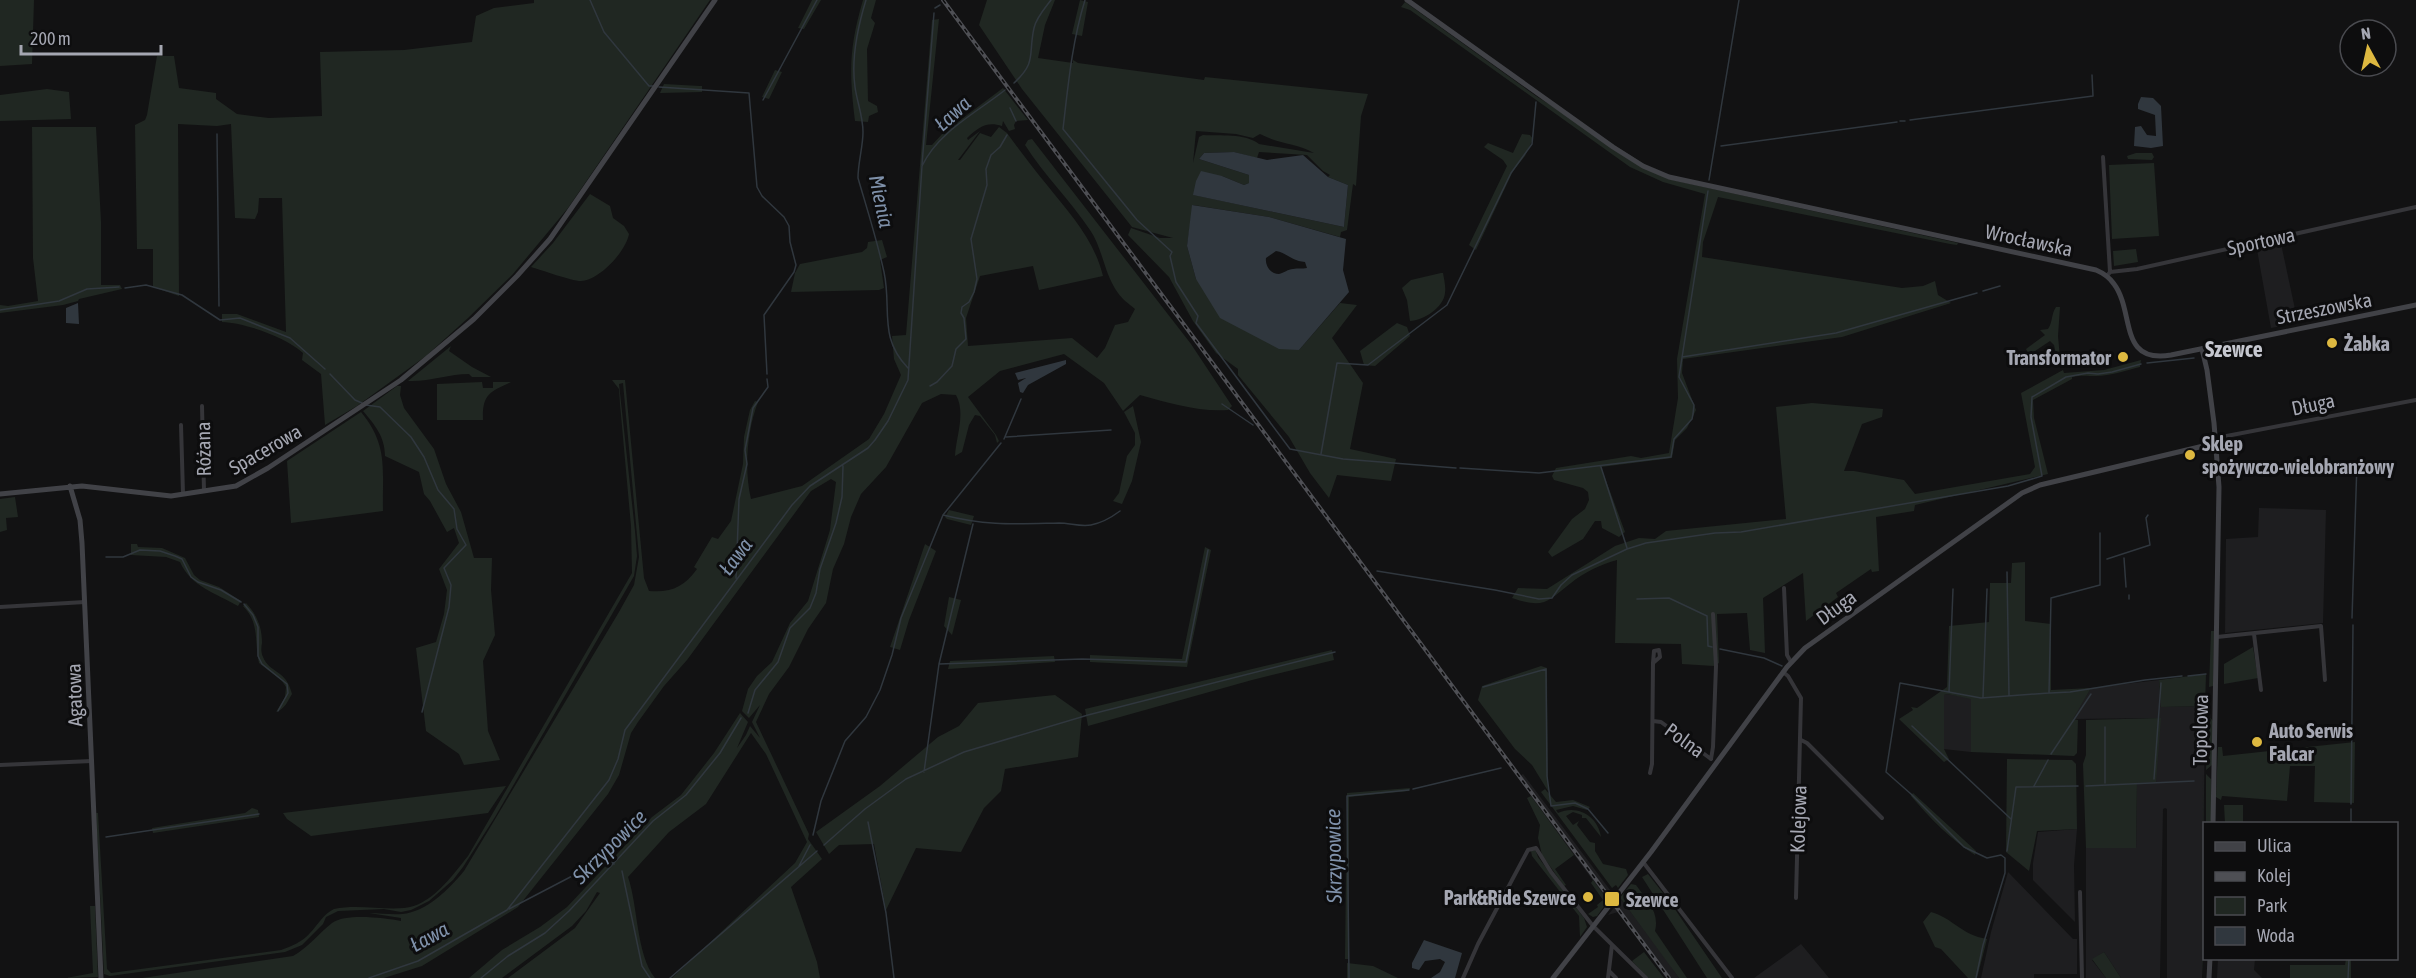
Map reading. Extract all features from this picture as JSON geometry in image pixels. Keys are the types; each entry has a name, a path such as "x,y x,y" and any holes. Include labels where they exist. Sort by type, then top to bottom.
{"street":[{"name":"Spacerowa","path":"0,494 70,486 171,496 236,486 251,479 369,401 430,358 474,319 550,239 715,0"},
{"name":"Wrocławska","path":"1407,0 1630,158 1669,177 2108,274"},
{"path":"2103,157 2108,274 2120,294 2133,342 2143,352 2152,356 2164,357 2202,349 2208,370 2219,487 2217,637 2321,626 2325,680"},
{"name":"Sportowa","path":"2108,274 2416,207"},
{"name":"Strzeszowska","path":"2202,349 2416,305"},
{"name":"Długa","path":"1553,978 1643,862 1714,761 1791,662 1805,648 2022,493 2050,482 2216,441 2416,400"},
{"name":"Różana","path":"202,406 204,492"},
{"path":"181,425 183,495"},
{"name":"Agatowa","path":"70,486 81,525 101,978"},
{"path":"1784,588 1787,655 1791,662"},
{"path":"0,608 85,602"},
{"path":"1713,615 1716,666 1714,761"},
{"path":"2254,634 2261,690"},
{"name":"Topolowa","path":"2213,822 2217,637"},
{"name":"Polna","path":"1650,773 1653,663"},
{"name":"Kolejowa","path":"1783,672 1801,698 1796,898"},
{"name":"Polna","path":"1653,721 1661,722 1714,761"},
{"name":"Kolejowa","path":"1801,741 1807,743 1882,818"},
{"path":"0,765 92,761"},
{"path":"1463,978 1474,952 1528,850 1536,848 1551,872 1593,926 1646,978"},
{"path":"1643,862 1732,978"},
{"path":"2080,892 2082,978"},
{"path":"1608,978 1612,945"},
{"path":"2209,978 2210,960"},
{"path":"1609,970 1616,978"}],"shaded area":[{"path":"2280,239 2298,323 2271,328 2256,244"},
{"path":"2259,508 2326,510 2323,623 2225,633 2226,539 2258,537"},
{"path":"2159,680 2161,707 2205,706 2202,978 2167,978 2167,809 2165,808 2163,809 2160,978 2121,978 2104,952 2092,960 2106,978 2086,978 2086,848 2136,847 2137,782 2160,718 2072,719 2091,688"},
{"path":"1944,695 1971,698 1971,752 1944,749"},
{"path":"1523,774 1613,894 1608,901 1518,778"},
{"path":"2077,829 2074,865 2075,922 2033,880 2033,863 2038,832"},
{"path":"2008,872 2073,939 2077,939 2077,974 2034,974 2034,978 1981,978"},
{"path":"1621,899 1679,978 1668,978 1618,912 1608,915"},
{"path":"1801,944 1829,978 1754,978"},
{"path":"2218,960 2255,960 2254,970 2262,978 2217,978"}],"green space":[{"path":"0,0 34,0 32,64 0,66"},
{"path":"534,0 710,0 568,208 513,274 426,356 357,406 325,425 321,374 302,360 303,353 265,332 222,322 222,314 237,314 286,332 282,198 259,198 255,219 235,218 231,124 217,126 178,124 179,296 153,287 153,249 137,249 135,125 145,120 147,115 157,56 174,56 179,88 216,93 216,99 237,114 269,118 322,116 320,52 404,50 472,42 476,16 494,8 534,3"},
{"path":"812,0 821,0 804,29 798,28"},
{"path":"863,0 876,0 871,18 875,23 867,49 868,101 877,106 878,112 869,116 868,122 855,121 852,88 853,46"},
{"path":"987,0 1055,0 1045,25 1038,58 1073,63 1073,60 1078,63 1204,80 1205,77 1368,94 1361,116 1356,186 1353,184 1347,230 1341,232 1340,237 1269,217 1193,205 1187,246 1196,279 1299,350 1340,303 1357,305 1332,338 1363,383 1350,449 1396,459 1391,481 1337,475 1329,498 1310,473 1289,437 1238,375 1238,369 1216,353 1193,321 1169,277 1128,235 1131,228 1160,238 1173,238 1132,227 1022,89 979,25","holes":["1196,131 1236,134 1253,138 1260,134 1314,153 1259,144 1247,138 1203,135 1199,137 1193,163","1234,152 1257,158 1259,152 1307,155 1330,175 1328,177 1348,185 1344,227 1194,195 1222,176 1244,185 1249,183 1249,175 1199,159 1204,153"]},
{"path":"1080,0 1088,2 1082,36 1072,34"},
{"path":"1405,2 1536,96 1668,179 1958,243 1957,245 1950,244 1718,197 1703,242 1702,257 1902,288 1923,286 1935,281 1938,295 1951,303 1842,337 1683,359 1682,373 1696,410 1687,428 1675,440 1672,458 1601,467 1625,532 1619,537 1602,528 1601,521 1595,521 1583,539 1552,557 1548,552 1572,519 1585,509 1589,500 1588,492 1583,488 1554,480 1552,476 1556,468 1631,456 1641,458 1669,453 1678,398 1677,359 1705,194 1663,182 1630,167 1410,10 1401,7"},
{"path":"939,19 926,145 932,145 943,133 1003,88 1028,120 1016,121 1015,129 1009,131 1003,121 1002,126 991,124 979,128 967,138 968,140 980,131 958,160 980,133 991,137 999,127 1007,133 1080,228 1094,250 1103,276 1039,290 1033,266 980,276 966,318 968,346 1072,338 1097,358 1105,348 1115,325 1128,322 1135,309 1113,286 1090,230 1025,145 1028,140 1032,139 1191,344 1232,406 1228,410 1206,410 1140,395 1123,411 1104,383 1064,354 1000,371 968,397 996,435 999,441 997,443 995,435 980,416 975,415 969,425 962,452 955,456 960,417 956,395 941,394 922,403 886,467 861,494 833,569 826,603 808,629 789,667 769,694 756,722 809,834 808,839 822,859 791,887 817,962 820,978 672,978 795,863 807,842 766,754 751,733 706,804 669,832 628,877 644,956 655,978 508,978 575,928 600,893 597,892 586,911 572,926 502,978 469,978 502,950 567,907 652,817 681,795 714,753 740,713 748,722 737,748 750,726 760,738 752,722 760,705 749,718 742,711 748,689 757,676 772,662 790,623 808,601 830,530 836,482 831,479 811,491 687,660 664,686 631,733 619,775 608,794 518,907 422,966 384,978 142,978 293,956 332,923 346,918 365,917 401,921 401,918 369,913 402,914 420,909 444,892 464,871 634,585 639,557 623,383 619,384 637,556 634,576 495,817 453,880 429,901 411,910 401,912 384,909 338,911 326,917 323,924 302,945 285,952 110,976 104,974 96,813 98,813 107,969 111,973 281,950 304,939 330,911 334,909 414,906 432,896 448,881 468,856 632,573 631,526 619,389 612,380 625,380 644,578 649,591 670,590 687,580 697,569 694,567 712,537 718,539 731,521 743,464 744,437 750,410 755,401 758,402 751,425 748,450 751,499 802,486 869,439 884,414 901,375 894,359 892,336 906,335 932,20"},
{"path":"775,70 782,72 769,99 762,97"},
{"path":"664,84 702,86 702,92 660,93"},
{"path":"47,89 69,92 71,119 0,121 0,95"},
{"path":"32,127 96,127 101,222 101,285 120,285 122,289 63,305 0,313 0,305 8,306 38,301 33,258"},
{"path":"1522,134 1530,135 1533,139 1525,156 1513,171 1476,250 1469,245 1507,166 1503,160 1484,147 1488,143 1513,153"},
{"path":"2136,153 2152,153 2154,157 2152,160 2128,159 2127,156"},
{"path":"2154,163 2159,236 2112,239 2109,165"},
{"path":"590,194 610,206 613,218 624,226 629,234 618,256 596,276 581,281 531,267 553,243"},
{"path":"882,240 887,257 880,260 884,288 791,292 795,273 800,264 862,252 867,248 868,242"},
{"path":"2136,249 2138,262 2114,266 2113,251"},
{"path":"1443,273 1445,293 1441,303 1427,316 1410,321 1407,300 1402,288 1411,280"},
{"path":"2056,307 2060,307 2058,336 2060,358 2057,359 2054,345 2050,341 2029,355 2026,349 2045,335 2040,330 2048,329"},
{"path":"1397,323 1407,327 1410,336 1375,366 1364,365 1360,351"},
{"path":"451,346 449,351 491,377 472,377 469,374 461,374 408,381"},
{"path":"2141,360 2140,367 2118,373 2072,377 2033,400 2034,418 2048,474 1915,505 1914,511 1876,517 1879,571 1872,572 1871,569 1836,593 1838,597 1806,621 1803,573 1763,598 1765,653 1750,650 1747,613 1717,614 1719,663 1714,666 1682,664 1681,644 1615,643 1617,560 1587,572 1544,602 1531,603 1512,598 1518,588 1547,589 1615,546 1639,538 1655,539 1666,531 1786,519 1776,407 1812,403 1883,409 1882,417 1862,424 1844,471 1904,480 1915,494 2030,474 2035,467 2021,393 2063,370 2064,373 2104,370"},
{"path":"482,382 483,388 493,388 493,382 511,382 488,395 484,405 483,420 437,420 437,384"},
{"path":"397,386 401,386 400,395 404,408 434,449 446,484 461,512 474,558 492,558 491,590 495,635 483,661 488,731 500,760 464,765 459,754 426,731 416,648 436,642 444,614 447,590 439,569 459,543 454,528 447,532 424,494 419,472 385,456 381,437 363,411"},
{"path":"1133,406 1141,442 1132,481 1122,504 1113,501 1119,493 1127,456 1135,445 1135,433 1124,412"},
{"path":"361,412 370,424 380,447 383,471 383,511 291,523 287,461"},
{"path":"15,497 18,517 6,518 7,530 0,532 0,499"},
{"path":"949,510 974,516 971,525 947,519 945,517"},
{"path":"131,544 137,544 138,547 162,548 185,558 194,575 200,580 219,587 241,601 238,606 197,583 180,562 166,557 131,555"},
{"path":"925,544 936,551 900,650 890,647"},
{"path":"1205,547 1211,550 1187,667 1090,662 1090,655 1182,659"},
{"path":"2025,562 2025,621 2051,624 2051,690 2091,688 2073,719 2078,720 2077,753 2074,756 1971,752 1971,699 1947,694 1944,695 1944,749 1949,759 1944,762 1899,719 1913,710 1911,707 1917,708 1947,687 1949,626 1989,622 1990,583 2011,583 2012,563"},
{"path":"949,597 961,600 952,635 944,626"},
{"path":"246,603 260,626 263,657 286,680 292,694 284,707 276,712 285,697 286,687 282,681 259,663 254,626 243,606"},
{"path":"2211,631 2214,631 2213,686 2209,687"},
{"path":"2253,647 2258,678 2224,684 2224,664"},
{"path":"1332,650 1334,660 1252,680 1088,726 1085,709"},
{"path":"1054,656 1055,662 948,669 950,661"},
{"path":"1541,666 1547,668 1548,791 1532,765 1515,749 1478,700 1482,686"},
{"path":"2206,674 2205,706 2161,707 2159,680"},
{"path":"1055,695 1082,714 1078,757 1005,769 1001,791 984,808 961,852 916,848 886,910 874,844 839,845 829,854 816,832 880,786 938,737 959,726 978,703"},
{"path":"2208,715 2213,721 2212,765 2206,770"},
{"path":"2161,718 2156,782 2137,783 2136,848 2086,848 2083,764 2086,755 2086,720"},
{"path":"2355,742 2354,803 2314,802 2315,766 2290,766 2287,801 2222,796 2221,800 2216,797 2218,747 2222,747 2223,756"},
{"path":"2007,759 2072,760 2076,764 2077,829 2037,831 2029,871 2006,852"},
{"path":"2203,774 2203,954 2202,978"},
{"path":"2206,774 2211,779 2211,822 2206,822"},
{"path":"506,786 488,813 311,836 287,819 283,813"},
{"path":"1410,788 1409,791 1349,797 1349,959 1345,959 1347,793"},
{"path":"1545,789 1556,802 1573,800 1590,807 1587,810 1573,806 1556,810 1558,813 1579,811 1596,823 1601,837 1586,818 1582,818 1582,815 1573,812 1566,816 1573,825 1579,821 1577,825 1590,842 1595,843 1595,851 1603,864 1626,869 1628,875 1618,888 1616,885 1612,888 1541,792"},
{"path":"1913,793 1976,851 1975,855 1933,820 1911,796"},
{"path":"1531,796 1574,855 1555,869 1566,885 1564,886 1542,855 1538,838 1540,825 1527,798"},
{"path":"2224,805 2243,805 2243,822 2225,822"},
{"path":"252,808 258,810 259,817 153,833 152,828 245,813"},
{"path":"1535,849 1538,857 1584,918 1587,927 1580,937 1579,916 1532,856 1531,851"},
{"path":"1648,874 1722,978 1707,978 1642,877"},
{"path":"1593,880 1608,901 1597,916 1593,917 1588,914 1603,900 1591,883"},
{"path":"1631,884 1636,885 1651,906 1656,918 1655,931 1687,978 1679,978 1621,899 1618,900"},
{"path":"90,906 95,906 98,977 66,978 93,973"},
{"path":"1931,912 1970,934 1987,939 1977,978 1968,978 1941,949 1935,947 1923,922"},
{"path":"1644,952 1664,978 1648,978 1632,961"},
{"path":"2104,952 2121,978 2106,978 2092,959"},
{"path":"2346,960 2351,960 2351,978 2290,978 2290,965 2345,965"},
{"path":"1347,963 1373,966 1398,978 1347,978"}],"water":[{"path":"2141,97 2153,98 2161,106 2163,146 2151,148 2134,146 2135,127 2141,126 2147,135 2156,136 2155,115 2138,109"},
{"path":"1234,152 1267,160 1303,155 1328,177 1348,185 1344,227 1193,195 1201,171 1244,185 1249,183 1249,175 1199,159 1204,153"},
{"path":"1192,205 1269,217 1346,239 1343,270 1349,292 1299,350 1279,349 1220,318 1196,279 1187,246","holes":["1276,251 1305,262 1307,268 1291,269 1279,274 1271,271 1267,266 1266,258"]},
{"path":"78,303 79,324 66,323 66,308"},
{"path":"1066,360 1066,364 1028,385 1023,393 1020,392 1018,383 1026,378 1018,380 1015,373"},
{"path":"1424,940 1462,953 1455,978 1431,978 1440,972 1445,962 1440,959 1425,961 1419,970 1412,968 1412,963"}],"waterway":[{"path":"590,0 604,32 649,86 654,86"},
{"path":"763,100 817,0"},
{"name":"Mienia","path":"866,0 858,32 854,65 855,87 863,132 858,178 884,272 889,334 899,356 908,368"},
{"name":"Ława","path":"1014,83 1029,63 1035,24 1051,0"},
{"path":"1085,0 1074,48 1063,129 1137,220 1172,252 1170,256 1176,282 1198,316 1196,323 1290,449 1343,459 1456,468"},
{"path":"1709,180 1739,0"},
{"path":"935,8 940,5"},
{"path":"922,165 934,13"},
{"path":"1910,120 2093,96 2092,75"},
{"path":"659,87 749,93 757,187 762,196 784,217 789,226 790,242 796,265 794,272 764,315 767,374"},
{"name":"Ława","path":"369,978 418,961 507,910 609,780 618,759 625,730 792,505 810,486 868,448 875,440 888,421 908,380 922,166 929,154 948,133 1005,90"},
{"path":"1321,454 1337,363 1368,365 1447,305 1511,173 1532,144 1536,102"},
{"name":"Ława","path":"1010,108 1016,121"},
{"path":"1900,121 1905,121"},
{"path":"1721,146 1897,122"},
{"path":"217,134 219,306"},
{"name":"Ława","path":"930,386 952,366 956,349 966,339 962,307 969,302 977,279 971,239 987,185 986,169 991,155 1000,147 1007,135"},
{"path":"1460,468 1539,473 1671,457 1674,439 1692,419 1693,414 1694,405 1679,377 1708,191"},
{"path":"125,288 146,285 182,295 220,320 240,318 290,338 325,369"},
{"path":"1983,291 2000,286"},
{"path":"0,310 59,301 87,289 119,287"},
{"path":"1682,357 1836,333 1977,293"},
{"path":"2147,363 2194,358"},
{"path":"1377,571 1539,599 1552,598 1572,575 1627,549 1646,543 1715,533 1741,532 2008,486 2042,476 2031,417 2032,397 2066,377 2112,372 2141,364"},
{"path":"330,374 355,400 362,403"},
{"path":"736,578 739,499 747,464 745,450 753,408 768,387 767,379"},
{"path":"1004,439 1021,399"},
{"path":"1222,404 1253,425"},
{"path":"366,405 380,407 411,437 424,457 438,490 454,509 457,529 466,545 444,568 451,585 449,607 422,712"},
{"path":"1006,437 1111,430"},
{"path":"943,515 1001,443"},
{"path":"2352,618 2357,462"},
{"name":"Skrzypowice","path":"748,713 755,690 778,662 790,628 810,608 816,593 820,569 836,523 842,497 843,466"},
{"path":"1601,467 1627,548"},
{"path":"813,835 821,801 845,741 866,717 880,690 901,618 943,515 987,523 1087,525 1110,518 1120,511"},
{"path":"2107,559 2150,545 2146,518 2148,515"},
{"path":"924,772 939,664 973,524"},
{"path":"1976,978 1983,945 2005,873 2005,858 2001,855 1987,858 1964,847 1886,772 1900,683 1981,698 2049,693 2051,598 2100,585 2100,533"},
{"path":"106,557 123,557 140,550 160,551 182,559 191,577 198,582 221,590 241,602"},
{"path":"939,664 1082,659 1186,662 1208,550"},
{"path":"2124,558 2126,587"},
{"path":"2007,572 2009,695"},
{"path":"1949,692 1953,589"},
{"path":"1983,697 1987,589"},
{"path":"1637,599 1669,598 1707,616 1708,646 1712,647"},
{"path":"244,604 253,615 258,627 258,656 262,664 287,684 288,693 278,711"},
{"path":"2351,804 2353,625"},
{"path":"1720,649 1764,658 1782,666"},
{"path":"824,845 865,809 906,779 964,752 1088,715 1335,652"},
{"path":"1483,687 1546,669 1547,776 1551,806 1575,803 1588,809 1608,833"},
{"path":"2188,676 2206,674"},
{"path":"2050,693 2182,676"},
{"path":"2154,779 2161,683"},
{"path":"2051,754 2091,694"},
{"name":"Skrzypowice","path":"481,978 508,956 545,933 569,911 653,821 686,795 720,753 741,718"},
{"path":"1912,726 2011,819"},
{"path":"2105,727 2105,783"},
{"path":"2034,786 2048,760"},
{"name":"Skrzypowice","path":"1413,789 1501,768"},
{"path":"2086,786 2194,781"},
{"path":"2007,851 2016,787 2078,786"},
{"name":"Skrzypowice","path":"1349,978 1347,796 1409,790"},
{"path":"2351,809 2351,822"},
{"path":"106,837 259,814"},
{"path":"868,822 886,913 894,978"},
{"path":"799,866 810,845"},
{"path":"670,978 817,851"},
{"path":"509,909 601,861 607,859 614,864"},
{"path":"622,871 642,966 650,978"},
{"path":"2348,978 2349,960"}],"railway":[{"path":"943,0 1669,978"}],"place":[{"name":"Żabka","path":"2332,343"},
{"name":"Transformator","path":"2123,357"},
{"name":"Sklep spożywczo-wielobranżowy","path":"2190,455"},
{"name":"Auto Serwis Falcar","path":"2257,742"},
{"name":"Park&Ride Szewce","path":"1588,897"},
{"name":"Szewce","path":"1612,899"}],"district":[{"name":"Szewce","path":"2234,349"}]}
